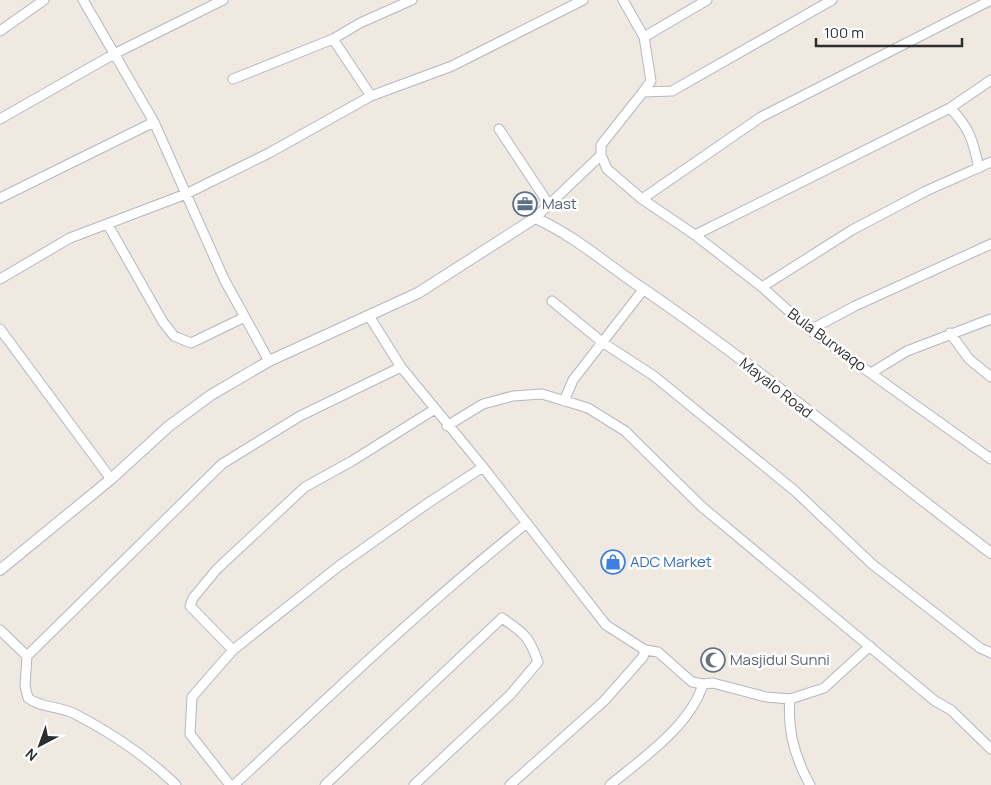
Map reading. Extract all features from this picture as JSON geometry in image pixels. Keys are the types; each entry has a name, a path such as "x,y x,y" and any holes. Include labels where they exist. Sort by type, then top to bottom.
{"street":[{"path":"0,31 44,0"},
{"path":"82,0 154,122 224,279 269,361"},
{"path":"0,119 114,54 223,0"},
{"path":"233,79 333,39 360,23 412,0"},
{"path":"0,279 70,238 186,194 269,153 371,96 452,66 583,0"},
{"path":"0,570 111,479 169,426 211,395 269,361 418,294 535,218 548,203 601,154 601,145 608,134 651,81 644,37 623,0"},
{"path":"644,37 707,0"},
{"path":"643,92 672,91 832,0"},
{"path":"642,199 761,117 991,0"},
{"path":"333,39 371,96"},
{"path":"695,235 950,108 991,80"},
{"path":"950,108 962,119 972,135 979,168"},
{"path":"0,198 154,122"},
{"path":"499,129 526,166 548,203"},
{"name":"Bula Burwaqo","path":"601,154 607,169 642,199 695,235 762,287 810,330 991,460"},
{"path":"762,287 852,230 926,191 991,162"},
{"name":"Mayalo Road","path":"535,218 558,228 643,290 688,319 991,553"},
{"path":"108,225 163,322 174,336 191,343 245,317"},
{"path":"810,330 855,306 991,244"},
{"path":"564,401 573,380 643,290"},
{"path":"552,301 602,342 654,376 795,491 872,564 980,648 991,653"},
{"path":"370,316 401,367 447,426 484,467 606,625 646,650 658,652 692,682 713,683 766,697 790,699 824,688 870,646"},
{"path":"871,373 907,351 950,333 991,319"},
{"path":"0,329 111,479"},
{"path":"950,333 969,358 991,377"},
{"path":"176,785 137,752 100,727 59,707 37,703 28,698 25,686 27,656 222,464 300,416 401,367"},
{"path":"447,426 483,404 513,396 542,394 588,408 625,431 701,506 936,701 951,710 991,749"},
{"path":"234,650 197,616 190,606 193,598 217,569 305,487 352,461 435,409"},
{"path":"230,785 190,734 192,697 234,650 339,566 428,503 484,467"},
{"path":"234,785 411,620 470,568 527,524"},
{"path":"325,785 502,618 517,626 526,636 538,662 510,695 414,785"},
{"path":"0,630 27,656"},
{"path":"510,785 604,701 644,658 646,650"},
{"path":"610,785 653,750 677,725 700,694 703,684"},
{"path":"790,699 789,724 799,765 810,785"}],"place":[{"name":"Mast","path":"525,204"},
{"name":"ADC Market","path":"613,562"},
{"name":"Masjidul Sunni","path":"713,660"}]}
